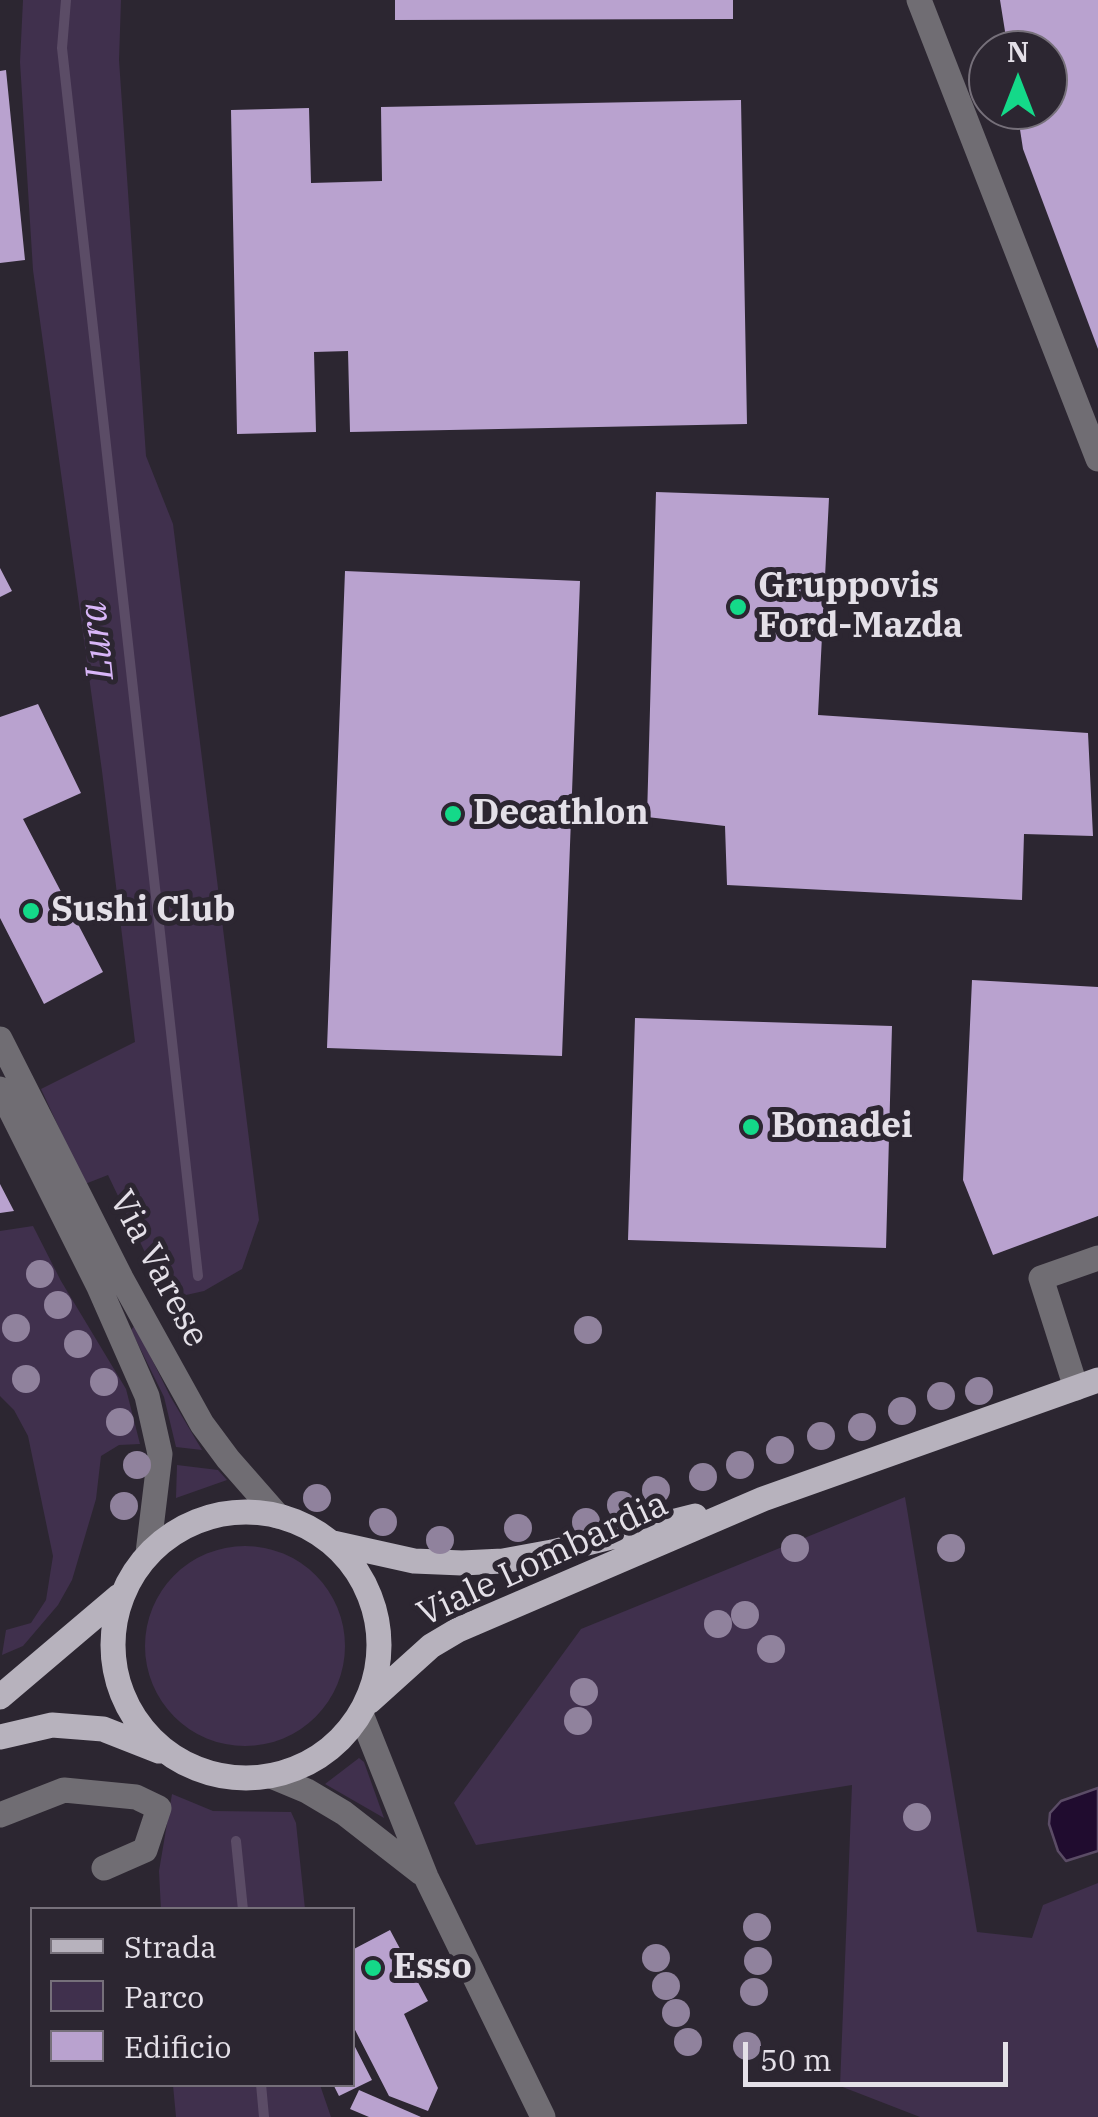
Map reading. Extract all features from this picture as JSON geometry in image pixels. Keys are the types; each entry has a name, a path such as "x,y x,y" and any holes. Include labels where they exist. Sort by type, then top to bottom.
{"main road":[{"name":"Viale Lombardia","path":"363,1709 431,1646 458,1630 763,1499 1087,1384"},
{"name":"Viale Lombardia","path":"333,1544 414,1560 462,1564 514,1560 763,1499"},
{"path":"0,1697 101,1615 122,1593 148,1554 186,1526 208,1517 255,1512 298,1521 333,1544 363,1580 378,1625 377,1673 363,1709 340,1740 320,1756 271,1776 217,1776 103,1730 78,1726 52,1726 0,1737"},
{"path":"122,1593 112,1644 121,1694 141,1727 168,1754"}],"street":[{"path":"919,0 1098,459"},
{"name":"Via Varese","path":"0,1039 121,1278 202,1424 278,1516"},
{"name":"Via Varese","path":"0,1090 99,1287 148,1396 160,1454 148,1554"},
{"path":"1087,1384 1041,1278 1098,1258"},
{"path":"363,1709 426,1877 542,2117"},
{"path":"271,1776 344,1812 426,1877"},
{"path":"0,1815 64,1790 136,1797 160,1808 145,1850 104,1868"}],"green space":[{"path":"23,0 121,0 119,60 146,456 173,524 259,1220 242,1269 204,1291 186,1295 163,1290 108,1175 85,1184 41,1089 135,1042 33,270 20,62"},
{"path":"33,1226 126,1389 140,1444 119,1445 101,1456 96,1499 72,1580 58,1605 23,1646 2,1655 6,1630 31,1623 46,1600 53,1556 28,1436 14,1410 0,1396 0,1231"},
{"path":"135,1325 202,1450 176,1447 164,1397 131,1330"},
{"path":"177,1465 218,1470 227,1480 176,1498"},
{"path":"905,1497 977,1932 1032,1938 1043,1905 1098,1883 1098,2117 920,2117 840,2086 852,1785 476,1845 454,1803 581,1629"},
{"path":"245,1546 283,1554 316,1575 337,1608 345,1646 337,1684 316,1717 283,1738 245,1746 207,1738 174,1717 153,1684 145,1646 153,1608 174,1575 207,1554"},
{"path":"359,1758 364,1762 384,1818 325,1784"},
{"path":"172,1794 213,1811 291,1812 296,1823 305,1907 161,1907 159,1871"},
{"path":"173,2087 321,2087 331,2117 176,2117"}],"shaded area":[{"path":"1098,1788 1098,1851 1066,1861 1058,1851 1049,1824 1050,1813 1061,1801"}],"building":[{"path":"395,0 733,0 733,19 395,20"},
{"path":"1000,0 1098,0 1098,349 1023,149 1020,130 1068,130 1068,30 1005,30"},
{"path":"6,70 25,260 0,263 0,71"},
{"path":"741,100 747,424 350,432 348,351 314,352 316,432 237,434 231,110 309,108 311,183 382,181 381,107"},
{"name":"Gruppovis Ford-Mazda","path":"656,492 829,498 818,715 1088,733 1093,836 1024,834 1022,900 727,885 725,826 647,817"},
{"path":"0,568 12,591 0,597"},
{"name":"Decathlon","path":"345,571 580,581 562,1056 327,1048"},
{"path":"38,704 81,793 23,819 103,972 44,1004 0,918 0,717"},
{"path":"972,980 1098,987 1098,1216 993,1255 963,1180"},
{"path":"635,1018 892,1026 886,1248 628,1240"},
{"path":"0,1184 14,1211 0,1213"},
{"path":"390,1930 428,2001 404,2014 438,2088 428,2111 389,2096 355,2030 355,1948"},
{"path":"355,2047 372,2080 339,2096 334,2087 355,2087"},
{"path":"359,2090 421,2117 369,2117 350,2109"}],"waterway":[{"name":"Lura","path":"66,0 62,48 198,1276"},
{"name":"Lura","path":"236,1841 243,1907"},
{"name":"Lura","path":"261,2087 264,2117"}],"place":[{"name":"Gruppovis Ford-Mazda","path":"738,607"},
{"name":"Decathlon","path":"453,814"},
{"name":"Sushi Club","path":"31,911"},
{"name":"Bonadei","path":"751,1127"},
{"name":"Esso","path":"373,1968"}]}
